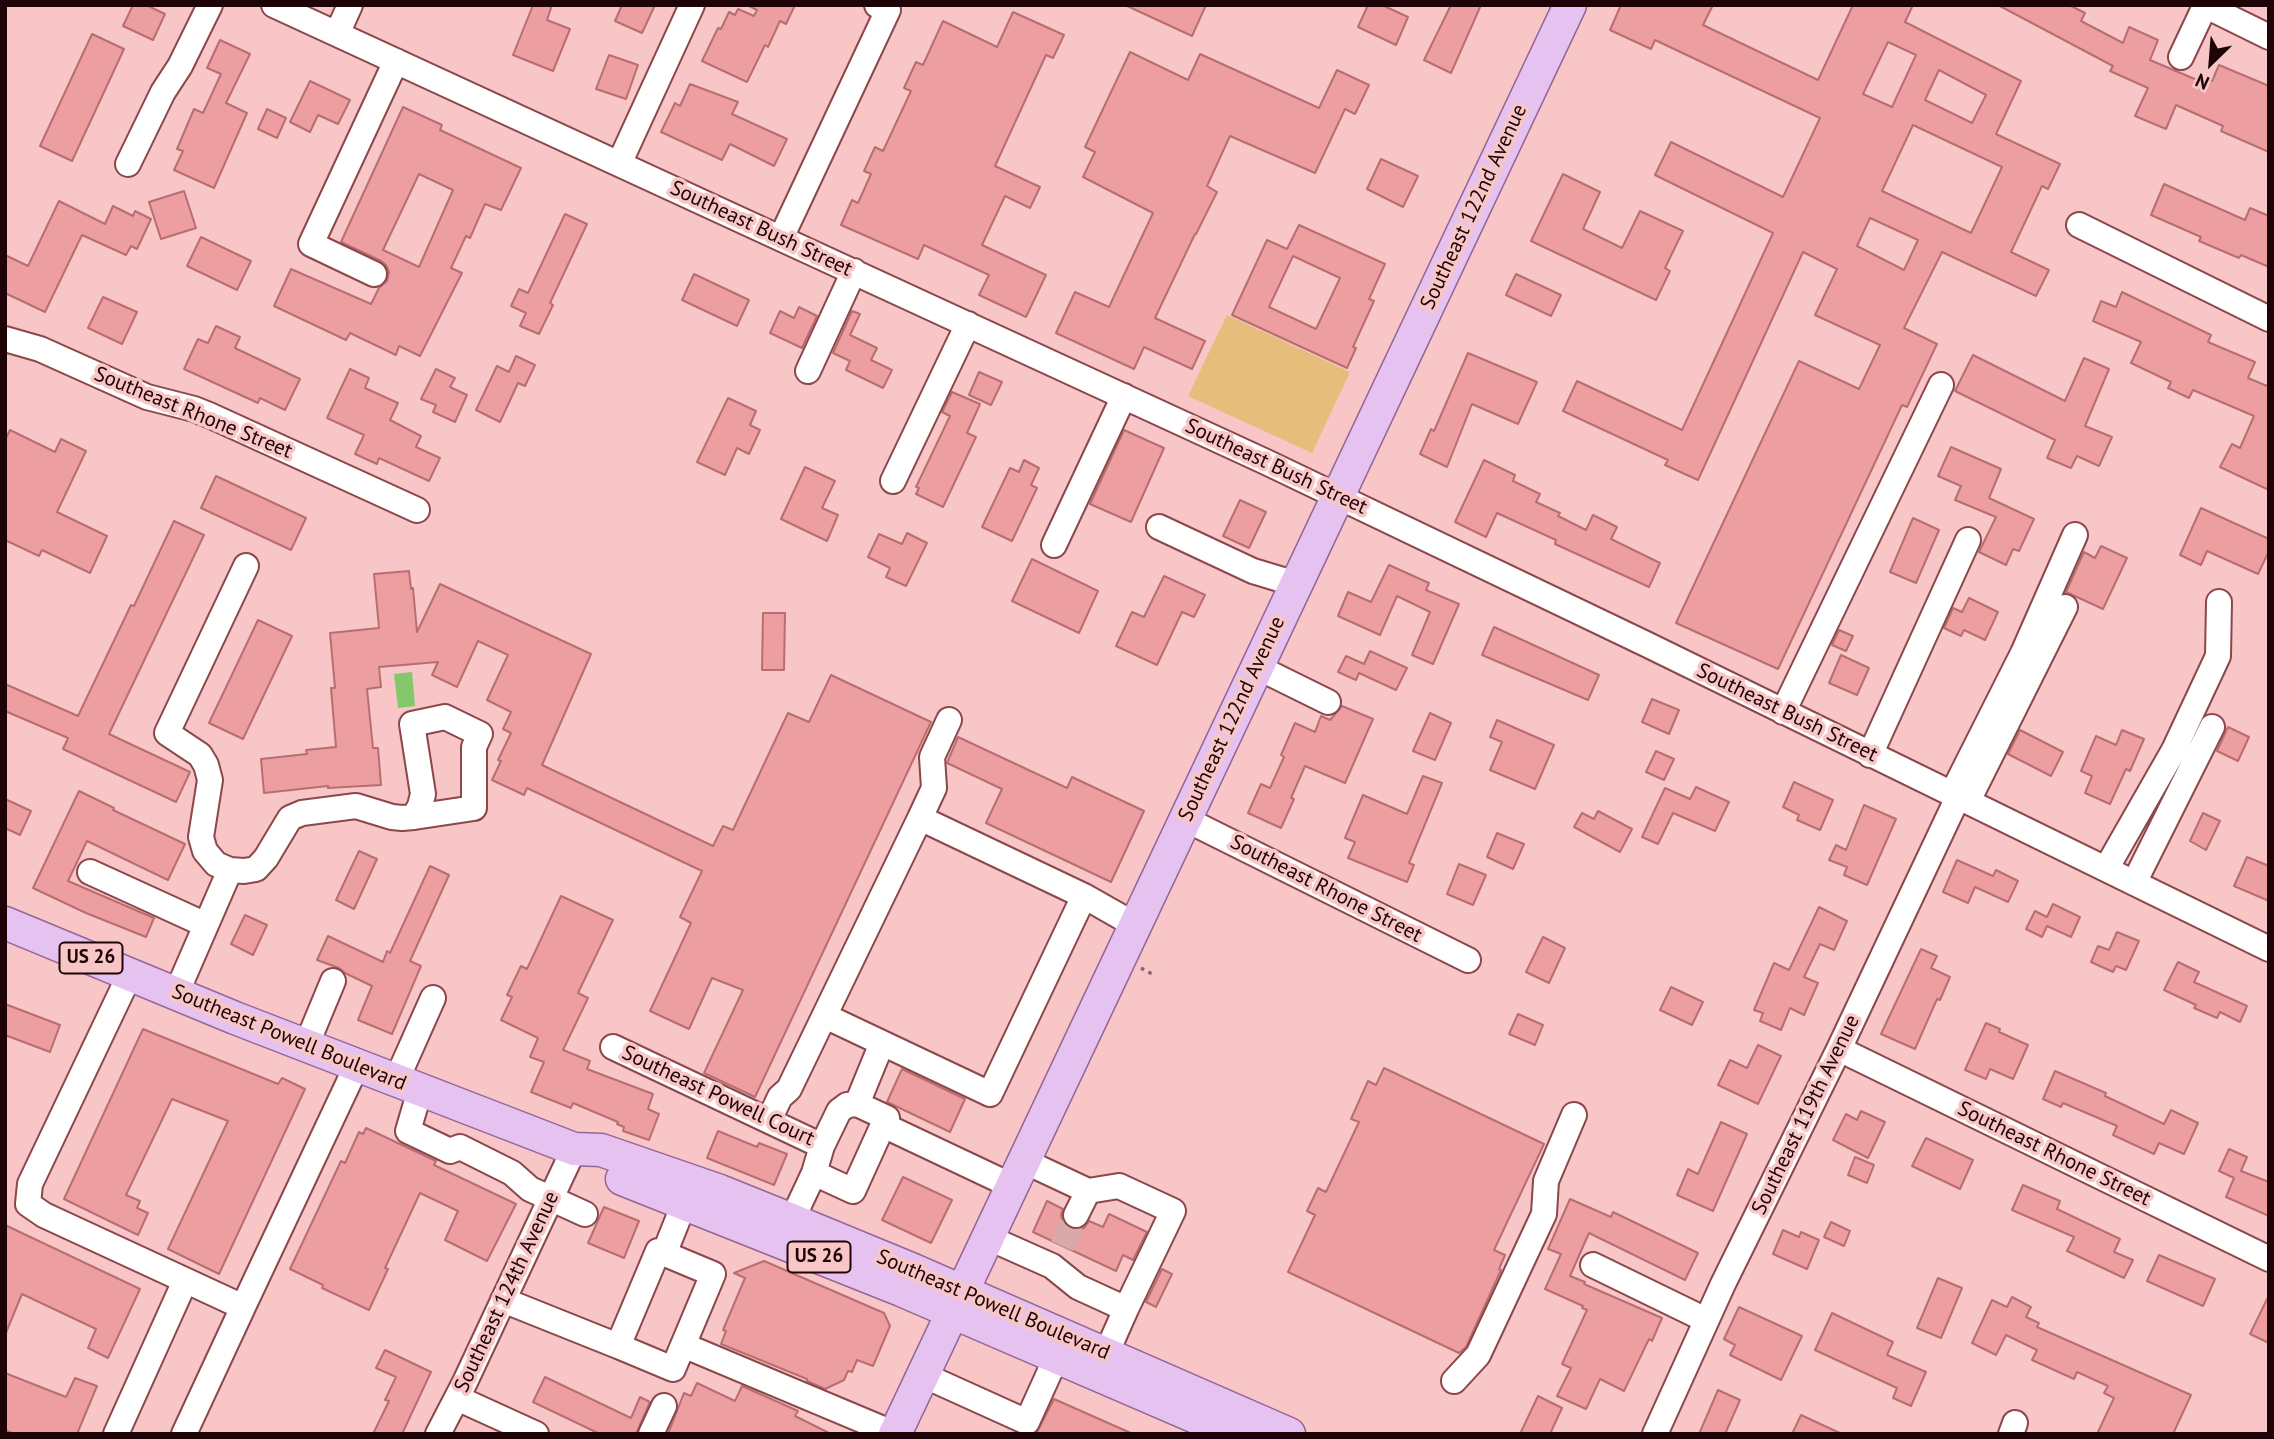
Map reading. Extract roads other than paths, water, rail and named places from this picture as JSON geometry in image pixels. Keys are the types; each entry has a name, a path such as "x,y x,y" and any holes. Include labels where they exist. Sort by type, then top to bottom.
{"main road":[{"name":"Southeast 122nd Avenue","path":"895,1434 1570,5"},
{"name":"Southeast Powell Boulevard","path":"5,923 306,1046 574,1149 601,1150 720,1191 792,1220 957,1302 1056,1358 1235,1434"},
{"name":"Southeast Powell Boulevard","path":"574,1149 597,1169 684,1204 1106,1354 1289,1434"}],"street":[{"path":"128,164 210,5"},
{"name":"Southeast Bush Street","path":"274,5 1337,496 2269,949"},
{"path":"337,34 350,5"},
{"path":"619,163 692,5"},
{"path":"781,238 888,10 877,5"},
{"path":"2181,57 2205,5 2269,37"},
{"path":"374,274 311,244 396,61"},
{"path":"2080,225 2269,320"},
{"path":"808,371 854,271"},
{"path":"893,481 968,324"},
{"name":"Southeast Rhone Street","path":"5,339 40,349 147,397 209,415 417,510"},
{"path":"1783,712 1941,385"},
{"path":"1054,545 1124,396"},
{"path":"1159,527 1253,571 1296,584"},
{"path":"1959,797 2075,536"},
{"path":"1870,755 1968,540"},
{"path":"246,566 167,733 200,755 206,765 210,780 201,837 205,851 216,863 230,870 256,869 266,858 290,818 302,813 356,806 392,817 414,817"},
{"path":"2106,869 2174,750 2218,656 2220,602"},
{"path":"1959,797 2065,607"},
{"path":"1257,667 1328,702"},
{"path":"769,1120 780,1097 789,1089 934,788 932,757 949,720"},
{"path":"2134,883 2212,727"},
{"name":"Southeast 119th Avenue","path":"1655,1434 1706,1320 1959,797"},
{"path":"920,818 1084,896 1135,925"},
{"name":"Southeast Rhone Street","path":"1185,819 1468,960"},
{"path":"176,994 230,870"},
{"path":"90,872 206,925"},
{"path":"825,1016 990,1094 1084,896"},
{"path":"130,974 30,1184 28,1204 44,1215 243,1307"},
{"path":"306,1046 333,981"},
{"path":"433,998 408,1086 408,1131 450,1151 460,1147 512,1173 530,1189 584,1214"},
{"path":"857,1104 882,1043"},
{"name":"Southeast Powell Court","path":"613,1047 822,1146"},
{"name":"Southeast Rhone Street","path":"1839,1049 2269,1259"},
{"path":"184,1434 357,1065"},
{"path":"792,1220 839,1111 847,1105 857,1104 887,1118 853,1191 814,1173"},
{"path":"460,1147 473,1110"},
{"path":"1454,1381 1478,1355 1544,1214 1546,1181 1574,1115"},
{"path":"883,1125 1018,1173 1088,1191 1119,1186 1173,1211 1106,1354"},
{"name":"Southeast 124th Avenue","path":"438,1434 574,1149"},
{"path":"1076,1215 1088,1191"},
{"path":"664,1254 684,1204"},
{"path":"989,1238 1057,1256 1078,1287 1126,1309"},
{"path":"503,1300 673,1369 713,1274 658,1251 618,1346"},
{"path":"1593,1265 1706,1320"},
{"path":"116,1434 185,1281"},
{"path":"683,1345 895,1434"},
{"path":"923,1375 1027,1422 1056,1358"},
{"path":"457,1398 536,1434"},
{"path":"651,1434 664,1406"}],"tunnel":[{"path":"1062,1246 1076,1215"}]}
